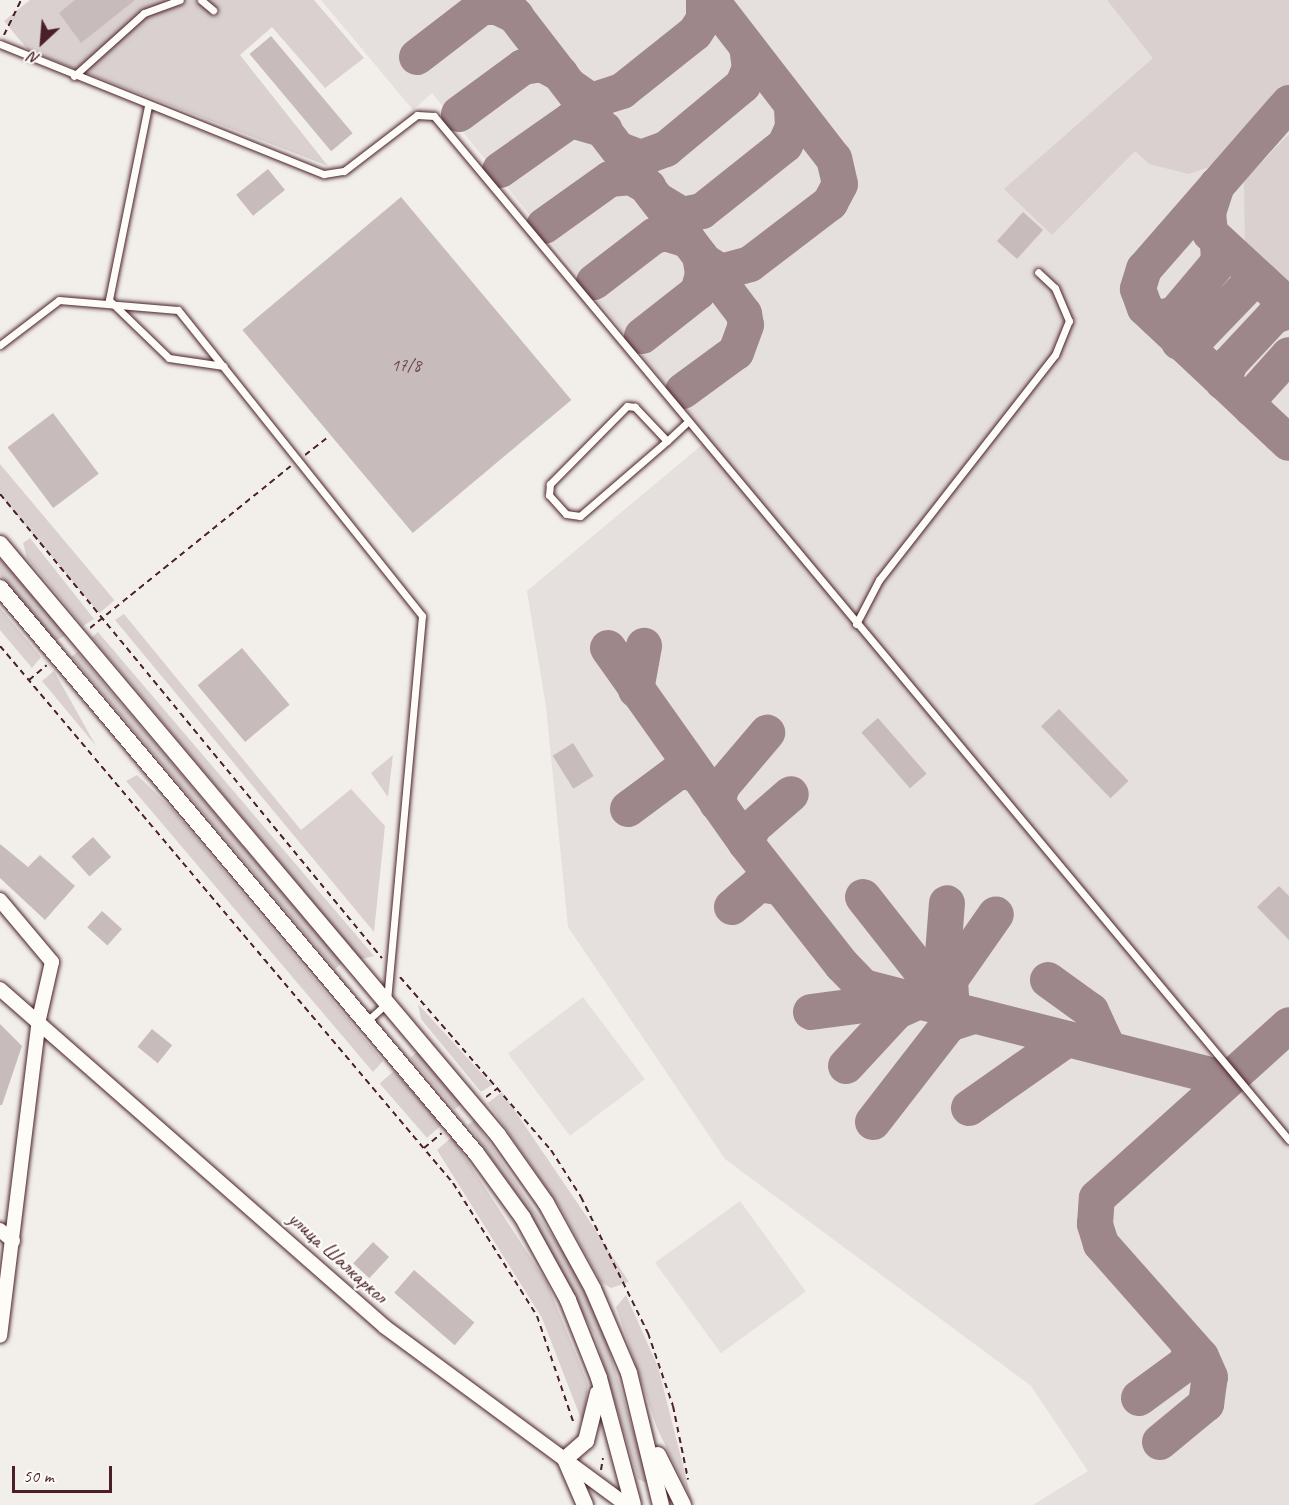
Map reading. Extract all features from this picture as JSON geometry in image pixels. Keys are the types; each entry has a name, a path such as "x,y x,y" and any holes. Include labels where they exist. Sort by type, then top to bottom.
{"street":[{"path":"0,544 498,1135 546,1203 593,1289 629,1372 661,1505"},
{"path":"0,588 366,1022 524,1218 568,1300 599,1378 633,1505"},
{"path":"0,900 52,962 39,1019 0,1336"},
{"name":"улица Шалкаркол","path":"0,989 39,1019 385,1327 626,1505"},
{"path":"0,1230 13,1241"},
{"path":"585,1505 565,1459 584,1443 596,1415 599,1378"},
{"path":"640,1417 683,1505"}],"lane":[{"path":"74,76 144,13 180,0"},
{"path":"201,0 213,10"},
{"path":"0,44 289,163 334,175 417,115 429,113 685,424 1289,1140"},
{"path":"109,300 148,106"},
{"path":"856,624 879,580 1055,355 1069,321 1055,288 1038,272"},
{"path":"0,345 59,300 109,300 178,310 422,616 387,1003 366,1022"},
{"path":"109,300 169,358 223,366"},
{"path":"667,441 635,407 627,406 550,484 549,495 566,514 579,516 667,441 685,424"}],"path":[{"path":"12,0 16,4"},
{"path":"0,44 16,4 21,0"},
{"path":"103,618 329,436"},
{"path":"0,646 453,1183 537,1316 584,1443 609,1463"},
{"path":"600,1471 603,1458"}],"shaded area":[{"path":"30,0 314,0 364,58 325,88 272,27 240,55 328,166 29,51 4,21"},
{"path":"321,0 1289,0 1289,1505 1033,1505 1088,1471 1031,1386 725,1159 568,927 546,707 527,591 709,439 432,93 413,110"},
{"path":"1107,0 1289,0 1289,88 1220,163 1189,174 1149,164 1135,151 1052,235 1004,189 1153,58"},
{"path":"1289,134 1289,289 1245,249 1244,181"},
{"path":"0,464 114,600 99,613 0,495"},
{"path":"30,538 94,619 83,626 27,558 23,543"},
{"path":"0,558 66,635 55,641 0,575"},
{"path":"0,608 41,657 32,668 0,630"},
{"path":"124,614 301,830 351,789 385,826 374,932 115,620"},
{"path":"98,632 374,956 361,959 92,637"},
{"path":"77,652 342,963 335,969 72,657"},
{"path":"54,671 96,746 42,681"},
{"path":"393,755 388,797 371,773"},
{"path":"137,775 172,809 383,1061 373,1072 126,781"},
{"path":"583,997 645,1079 570,1136 508,1054"},
{"path":"418,1004 492,1085 481,1092 421,1019"},
{"path":"417,1052 462,1103 455,1109 410,1058"},
{"path":"394,1071 441,1125 427,1138 380,1083"},
{"path":"502,1092 629,1282 611,1288 601,1282 560,1207 488,1103"},
{"path":"474,1120 572,1265 604,1333 649,1484 638,1479 595,1336 519,1197 468,1125"},
{"path":"452,1137 547,1283 588,1384 583,1424 542,1318 437,1150"},
{"path":"740,1201 806,1292 721,1353 655,1263"},
{"path":"626,1295 658,1367 692,1501 657,1428 616,1307"}],"building":[{"path":"75,0 135,0 81,43 59,13"},
{"path":"271,36 353,133 331,151 250,54"},
{"path":"268,169 285,190 253,216 236,195"},
{"path":"401,197 571,400 413,533 242,330"},
{"path":"1023,212 1043,230 1017,259 997,241"},
{"path":"53,413 99,474 53,508 7,447"},
{"path":"242,648 290,705 245,742 198,685"},
{"path":"1059,709 1128,781 1110,798 1041,726"},
{"path":"878,718 927,774 910,788 861,732"},
{"path":"573,743 594,776 573,789 553,756"},
{"path":"93,837 111,857 90,876 71,856"},
{"path":"0,844 28,867 40,855 75,886 45,920 0,878"},
{"path":"1279,886 1289,896 1289,940 1257,907"},
{"path":"102,911 122,929 107,945 87,927"},
{"path":"0,1024 22,1046 2,1105 0,1105"},
{"path":"152,1029 172,1045 158,1063 138,1047"},
{"path":"373,1242 389,1257 369,1278 353,1263"},
{"path":"414,1270 474,1322 455,1345 394,1293"}],"taxiway":[{"path":"503,0 688,240"},
{"path":"571,87 591,101 622,91 695,33 704,19 704,0"},
{"path":"705,262 721,272 750,264 830,203 840,184 834,159 711,0"},
{"path":"417,57 482,7 497,7 516,16"},
{"path":"620,150 641,158 666,149 743,85 750,68 747,47"},
{"path":"459,114 523,67 542,64 561,74"},
{"path":"1289,103 1144,269 1138,289 1145,308 1289,443"},
{"path":"659,201 682,215 702,211 785,145 793,127 792,107"},
{"path":"500,170 571,120 605,130"},
{"path":"544,226 610,179 631,177 648,187"},
{"path":"1217,185 1208,213 1210,233 1289,306"},
{"path":"594,282 654,236 665,233 688,240 744,314 746,325 736,352 683,391"},
{"path":"1157,319 1175,314 1219,262 1218,242"},
{"path":"642,336 698,292 703,274 700,256"},
{"path":"1179,342 1199,336 1250,283 1263,282"},
{"path":"1223,382 1230,363 1274,316 1289,311"},
{"path":"1252,409 1254,394 1289,355"},
{"path":"636,690 644,646"},
{"path":"608,648 746,843 842,965 863,987 910,999"},
{"path":"717,803 722,786 767,733"},
{"path":"628,809 679,771 694,773"},
{"path":"746,843 753,827 791,794"},
{"path":"732,907 759,884 779,887"},
{"path":"863,897 952,1010 950,980 996,914"},
{"path":"940,992 947,903"},
{"path":"1048,980 1091,1011 1108,1048"},
{"path":"811,1012 910,999 1227,1079"},
{"path":"846,1066 897,1011 919,1001"},
{"path":"873,1122 949,1024 974,1016"},
{"path":"1160,1442 1206,1404 1210,1377 1201,1357 1101,1244 1095,1224 1097,1198 1289,1025"},
{"path":"969,1108 1067,1039"},
{"path":"1139,1398 1188,1362 1190,1345"}]}
